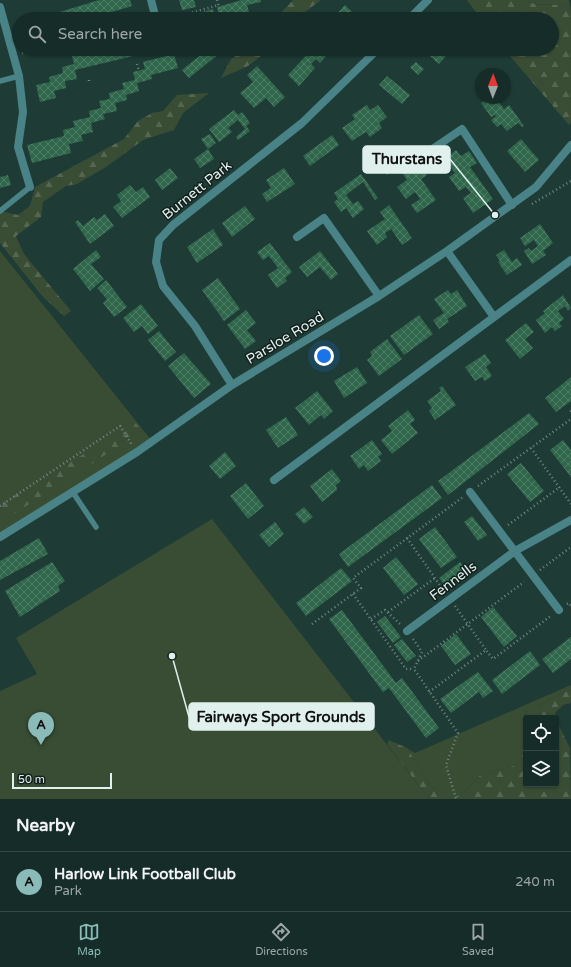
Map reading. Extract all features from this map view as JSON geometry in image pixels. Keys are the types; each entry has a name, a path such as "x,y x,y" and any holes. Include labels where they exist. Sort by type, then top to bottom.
{"street":[{"path":"151,0 154,12"},
{"path":"416,12 428,0"},
{"path":"0,7 12,51"},
{"path":"13,56 19,76 23,112 18,147 30,187"},
{"name":"Burnett Park","path":"232,385 195,326 163,286 156,262 159,240 174,225 302,123 371,56"},
{"path":"432,150 462,129 512,205"},
{"name":"Parsloe Road","path":"0,537 137,452 232,385 379,296 447,251 536,187 571,145"},
{"path":"297,237 324,218 379,296"},
{"path":"447,251 494,317"},
{"path":"274,480 571,260"},
{"path":"470,492 559,610"},
{"name":"Fennells","path":"407,631 515,551 571,520"}],"lane":[{"path":"0,81 19,76"},
{"path":"0,211 30,187"},
{"path":"72,491 96,527"}],"path":[{"path":"217,0 221,12"},
{"path":"194,12 219,5"},
{"path":"137,64 139,71"},
{"path":"529,206 571,180"},
{"path":"312,624 361,588 353,578 571,419"},
{"path":"0,506 120,426 137,452"},
{"path":"531,448 571,504"},
{"path":"499,531 560,487"},
{"path":"418,662 571,547"},
{"path":"388,612 435,578"},
{"path":"353,594 406,669 414,669"},
{"path":"429,692 486,650 492,659 568,603 571,606"},
{"path":"371,619 385,610 407,631 422,652 414,669"},
{"path":"414,669 458,733 446,765 456,799"}],"green space":[{"path":"293,0 321,0 305,12 282,12"},
{"path":"467,0 527,0 536,4 559,5 571,10 571,122 569,125 510,56 559,56 559,12 476,12"},
{"path":"527,0 569,0 571,10 559,5 536,4"},
{"path":"236,56 261,56 248,66 221,78 231,59"},
{"path":"209,93 183,113 174,130 143,140 106,167 77,184 66,186 43,202 41,217 16,236 24,254 71,311 64,316 43,297 0,243 0,211 18,215 30,206 35,187 124,139 138,121 152,113 163,111 177,95"},
{"path":"0,251 152,441 0,541"},
{"path":"131,417 142,431 0,523 0,504 119,433"},
{"path":"212,519 429,799 0,799 0,691 37,674 16,638"},
{"path":"571,685 571,689 525,712 525,715 523,715 523,754 517,765 479,776 468,789 452,799 440,799 407,748 415,753"},
{"path":"571,689 571,703 563,705 555,713 556,715 526,715 525,712"},
{"path":"559,726 570,748 571,799 452,799 468,789 479,776 517,765 523,754 523,787 559,787"},
{"path":"389,740 407,748 440,799 429,799 387,744"}],"building":[{"path":"99,0 130,0 132,6 112,12 60,12"},
{"path":"179,0 194,0 196,7 182,10"},
{"path":"242,0 261,0 261,2 247,5 249,12 218,12 217,7"},
{"path":"345,5 352,12 338,12"},
{"path":"213,9 214,12 202,12"},
{"path":"72,56 133,56 75,70 77,79 65,81 66,88 54,91 56,98 40,102 36,85 50,82 49,77 63,73 62,67 74,64"},
{"path":"166,56 175,56 178,68 151,75 152,79 137,83 139,91 126,95 127,100 115,103 117,111 103,114 105,119 91,123 93,132 81,135 83,141 69,144 71,153 32,163 27,145 64,136 63,130 75,127 73,121 90,117 89,111 101,108 99,101 110,99 109,93 124,89 122,83 135,80 133,72 145,69 143,62"},
{"path":"199,56 216,56 189,78 182,70"},
{"path":"306,56 326,56 320,63 316,59 311,64 315,68 299,86 288,75"},
{"path":"430,56 446,56 439,64"},
{"path":"416,62 424,69 418,75 410,67"},
{"path":"257,66 285,97 274,107 266,98 254,108 240,93 253,82 247,75"},
{"path":"387,76 410,95 402,104 379,85"},
{"path":"482,104 500,104 504,109 509,105 524,126 522,127 518,123 507,131 501,124 497,127 491,120 496,116 495,115 491,117"},
{"path":"367,105 370,110 378,105 387,117 379,123 382,128 370,137 366,132 352,141 342,128 355,119 352,115"},
{"path":"234,110 238,115 242,112 250,123 246,126 250,131 238,140 236,137 245,129 238,120 228,128 232,132 219,142 209,129"},
{"path":"210,134 216,143 208,149 201,139"},
{"path":"332,135 339,145 310,166 303,156"},
{"path":"521,139 539,160 525,172 507,151"},
{"path":"208,149 214,159 200,168 194,159"},
{"path":"456,150 461,156 469,151 477,163 470,167 493,199 473,213 463,198 471,193 466,187 459,191 449,177 455,173 444,159"},
{"path":"402,153 411,166 418,162 427,175 421,179 436,200 417,213 411,205 420,199 415,192 406,199 397,187 407,180 400,170 395,174 393,171 387,175 382,167"},
{"path":"170,168 178,178 162,190 155,180"},
{"path":"284,168 295,184 267,202 262,194 271,188 266,180"},
{"path":"361,174 378,198 375,200 363,182 346,195 353,204 358,201 364,209 353,218 346,208 341,212 334,202 338,199 334,193"},
{"path":"8,175 11,185 0,188 0,177"},
{"path":"130,185 136,192 143,187 150,197 122,218 113,207 121,201 117,195"},
{"path":"389,205 412,238 402,245 391,229 385,233 387,237 377,245 367,231 385,219 380,212"},
{"path":"245,206 255,219 232,237 222,223"},
{"path":"105,214 114,226 90,244 75,222 78,220 83,226 94,217 97,220"},
{"path":"540,224 553,243 543,251 546,255 532,264 524,251 529,248 531,251 538,246 534,240 525,246 520,238"},
{"path":"213,229 223,245 197,263 187,247"},
{"path":"270,243 292,272 285,278 287,281 277,288 268,275 278,268 269,256 263,260 257,252"},
{"path":"96,250 101,257 91,264 104,279 90,291 73,269"},
{"path":"504,250 512,262 517,258 522,265 507,275 498,262 500,261 496,255"},
{"path":"320,251 338,274 331,280 320,267 307,277 299,267"},
{"path":"218,278 240,309 224,321 202,290"},
{"path":"106,280 127,307 114,317 103,303 107,299 97,288"},
{"path":"448,290 451,294 457,290 467,306 447,319 449,322 439,329 433,320 444,313 434,299"},
{"path":"563,295 571,308 568,311 565,306 558,311 564,319 559,323 562,326 555,331 552,327 545,333 536,320 545,313 543,311"},
{"path":"141,304 158,326 148,334 142,326 134,332 123,318"},
{"path":"246,310 256,323 247,330 256,341 245,349 227,325"},
{"path":"419,315 433,334 404,355 390,336"},
{"path":"526,323 534,332 525,339 533,348 520,359 505,340"},
{"path":"159,331 176,352 165,361 148,340"},
{"path":"387,339 402,359 379,376 367,360 372,356 370,352"},
{"path":"184,353 211,384 194,398 168,366"},
{"path":"485,354 491,363 486,367 492,376 485,381 482,377 475,381 465,367"},
{"path":"357,367 367,383 344,398 334,381"},
{"path":"571,377 571,401 556,412 545,398"},
{"path":"442,386 456,405 435,420 429,411 432,408 427,401 441,391 439,388"},
{"path":"317,391 333,411 324,419 321,415 309,425 295,408"},
{"path":"408,410 415,420 410,424 418,433 392,454 381,440 392,431 388,426"},
{"path":"529,413 539,424 448,495 438,481"},
{"path":"286,417 298,435 278,448 266,430"},
{"path":"372,440 382,454 378,457 381,461 368,471 364,465 359,469 350,456"},
{"path":"563,440 571,450 571,477 550,450"},
{"path":"225,452 236,466 220,479 209,466"},
{"path":"521,463 544,491 530,502 507,474"},
{"path":"332,469 341,481 336,485 337,490 322,502 310,486"},
{"path":"246,483 264,506 248,519 230,496"},
{"path":"432,485 442,498 348,567 339,554"},
{"path":"304,507 313,517 304,524 295,514"},
{"path":"472,516 487,535 478,541 464,522"},
{"path":"275,522 284,534 269,547 259,535"},
{"path":"435,527 457,557 441,568 419,539"},
{"path":"39,538 48,554 0,580 0,561"},
{"path":"396,557 418,584 404,595 383,568"},
{"path":"52,562 65,581 58,586 60,591 20,617 5,591"},
{"path":"460,562 466,570 445,586 439,578"},
{"path":"341,568 352,581 306,616 296,603"},
{"path":"493,607 517,636 504,647 481,617"},
{"path":"342,610 396,683 402,678 439,728 426,738 389,688 383,692 329,619"},
{"path":"385,616 401,637 393,643 377,622"},
{"path":"456,634 471,654 455,665 441,646"},
{"path":"571,637 571,659 553,673 542,659"},
{"path":"402,639 416,656 407,662 394,645"},
{"path":"530,651 540,665 502,694 492,680"},
{"path":"478,672 493,691 483,698 479,692 451,713 440,699"}],"place":[{"name":"Thurstans","path":"495,215"},
{"name":"Fairways Sport Grounds","path":"172,656"},
{"name":"Harlow Link Football Club","path":"41,745"}]}
